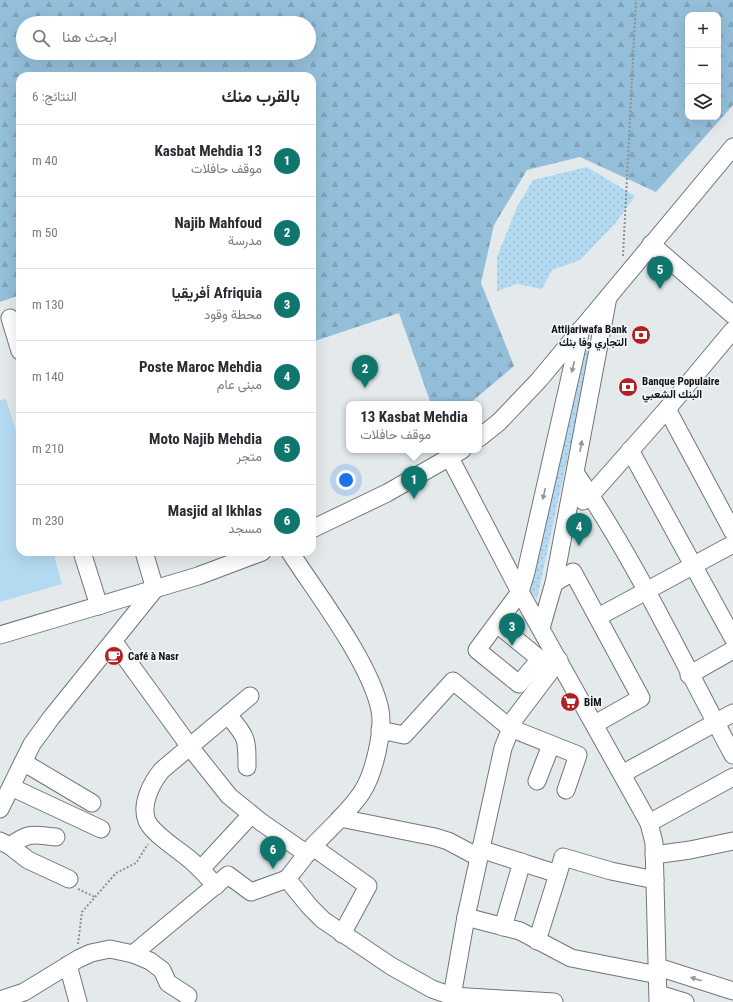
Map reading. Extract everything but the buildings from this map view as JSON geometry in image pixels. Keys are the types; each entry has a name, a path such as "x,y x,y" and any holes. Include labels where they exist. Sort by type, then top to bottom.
{"street":[{"path":"482,436 499,422 519,402 582,329 609,294 733,147"},
{"path":"652,244 733,315"},
{"path":"541,628 554,583 576,474 609,294"},
{"path":"10,318 16,338"},
{"path":"551,657 519,684 477,650 520,592 528,564 582,329"},
{"path":"568,512 590,495 667,409 733,330"},
{"path":"667,409 733,532"},
{"path":"630,450 692,566 733,638"},
{"path":"316,527 387,493 456,454 520,592 541,628 551,657 595,724 650,823 653,833 658,998 685,1002"},
{"path":"576,474 590,495 645,591 733,755"},
{"path":"598,617 733,544"},
{"path":"83,556 99,606"},
{"path":"145,556 155,589"},
{"path":"0,635 198,576 251,556"},
{"path":"133,954 228,875 250,892 287,879 310,850 362,793 369,779 380,730 380,710 367,676 350,644 293,556"},
{"path":"554,583 574,572 641,698 595,724"},
{"path":"101,829 4,799 32,744 51,718 114,642 155,589"},
{"path":"497,624 551,657"},
{"path":"114,642 190,747 229,796 251,815 368,886 342,934"},
{"path":"689,675 733,650"},
{"path":"451,999 479,853 503,748 515,718 551,657"},
{"path":"380,730 404,735 453,681 510,728 578,755 566,790"},
{"path":"216,886 201,869 156,831 147,820 146,810 151,787 162,770 250,696"},
{"path":"622,774 733,713"},
{"path":"228,715 245,735 247,746 247,767"},
{"path":"537,781 551,745"},
{"path":"23,762 92,803"},
{"path":"650,823 733,777"},
{"path":"201,869 251,815"},
{"path":"340,818 435,837 479,853 522,862 558,874"},
{"path":"5,843 31,834 56,838"},
{"path":"654,855 690,850 733,841"},
{"path":"5,843 28,860 68,879"},
{"path":"537,941 563,857 611,871 655,880"},
{"path":"504,926 522,862"},
{"path":"287,879 310,907 342,934 413,979 451,999 554,1002"},
{"path":"466,917 520,931 571,958 658,971 733,991"},
{"path":"0,1000 24,992 73,962 91,953 110,949 133,954 150,961 162,970 168,983 188,996"},
{"path":"73,962 78,1002"}],"path":[{"path":"622,279 636,0"},
{"path":"73,962 82,912 116,874 136,863 156,831"},
{"path":"68,879 77,888 95,897"}],"shaded area":[{"path":"587,167 635,196 614,225 580,260 552,270 542,289 517,284 497,291 497,257 517,207 533,180"},
{"path":"590,342 592,345 537,599 530,591 585,348"},
{"path":"6,399 16,431 16,556 54,556 62,584 0,602 0,400"}],"green space":[{"path":"0,0 733,0 733,105 721,119 721,12 685,12 685,120 720,120 656,192 580,157 527,170 494,225 481,283 514,366 473,401 430,401 399,313 316,341 316,72 16,72 16,296 0,302"}],"place":[{"name":"Moto Najib Mehdia","path":"660,289"},
{"name":"Attijariwafa Bank التجاري وفا بنك","path":"641,335"},
{"name":"Banque Populaire البنك الشعبي","path":"628,387"},
{"name":"Najib Mahfoud","path":"365,388"},
{"name":"13 Kasbat Mehdia","path":"414,499"},
{"name":"Poste Maroc Mehdia","path":"579,546"},
{"name":"Afriquia أفريقيا","path":"512,646"},
{"name":"Café à Nasr","path":"114,656"},
{"name":"BİM","path":"570,702"},
{"name":"Masjid al Ikhlas","path":"273,869"}]}
